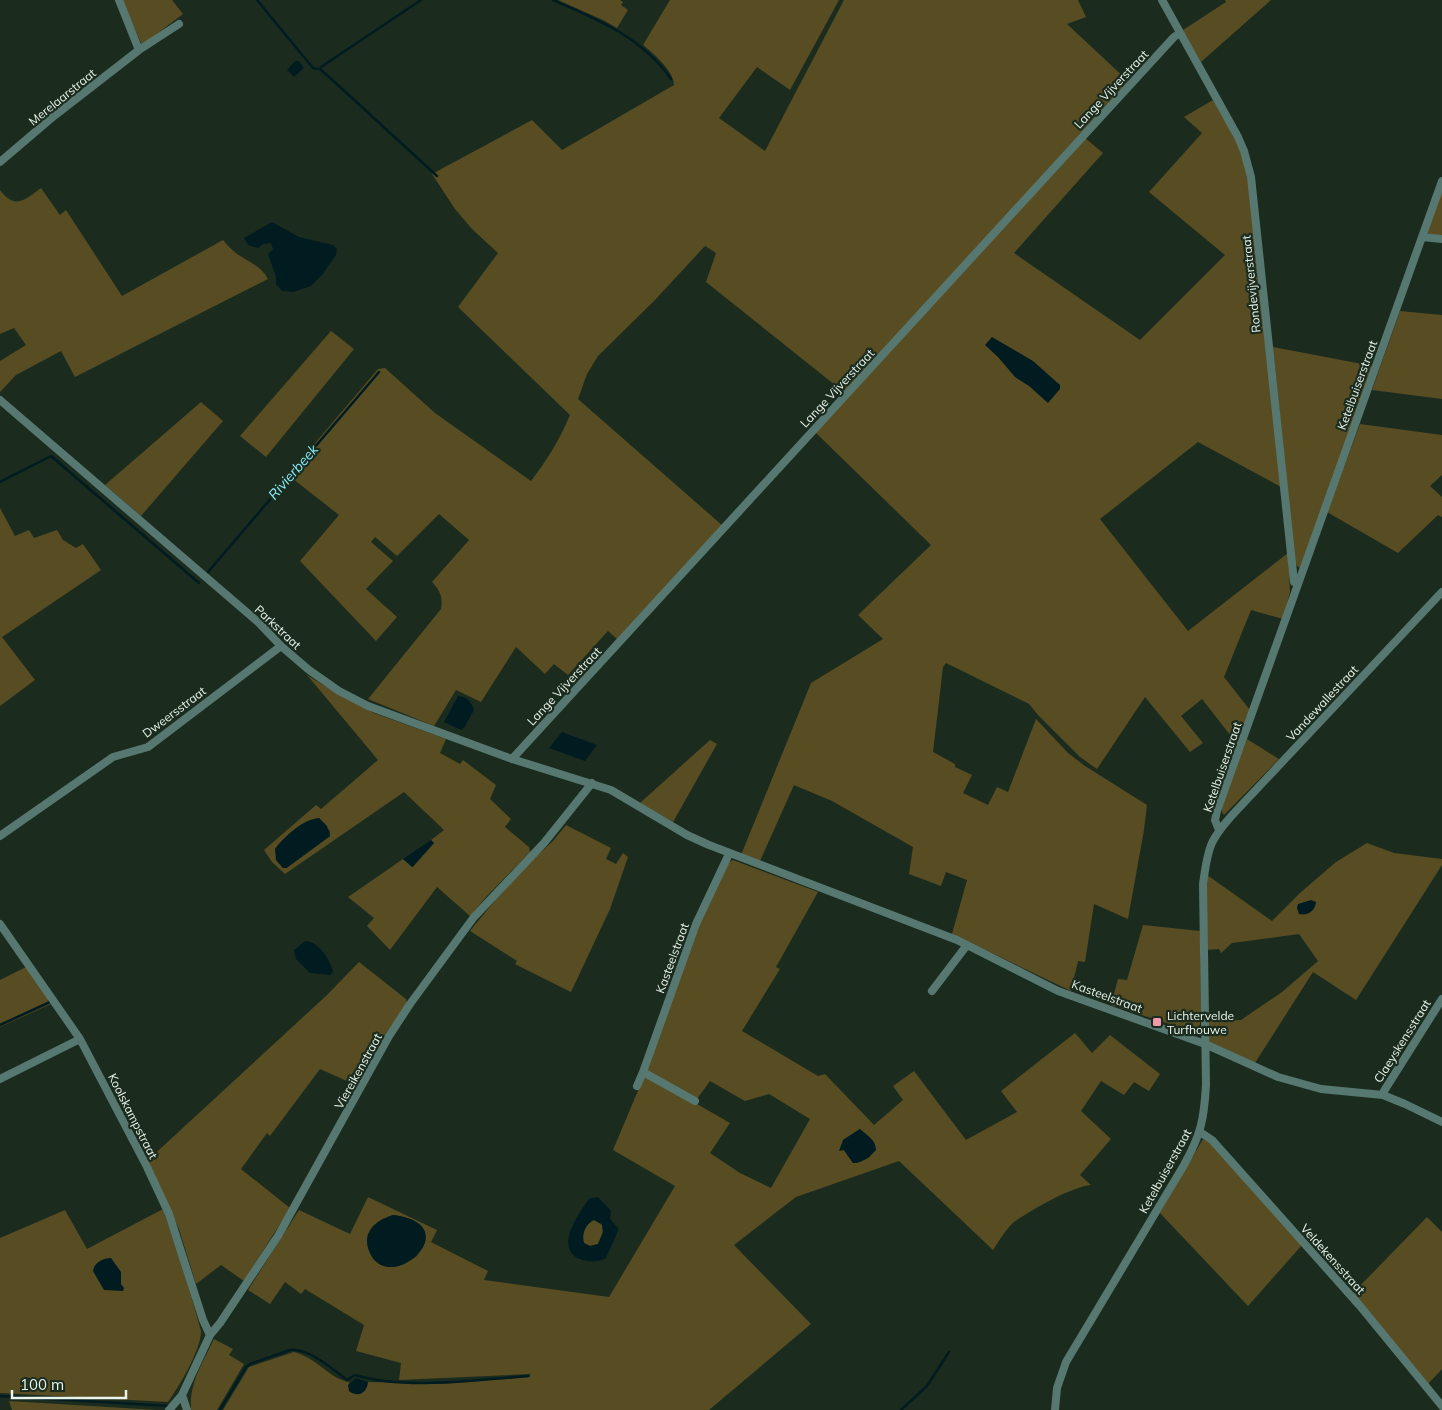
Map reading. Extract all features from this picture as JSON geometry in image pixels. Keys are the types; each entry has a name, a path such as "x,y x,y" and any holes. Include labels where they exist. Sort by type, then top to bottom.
{"street":[{"path":"118,0 140,50"},
{"name":"Rondevijverstraat","path":"1162,0 1238,137 1244,150 1251,178 1294,582 1297,584"},
{"name":"Merelaarstraat","path":"0,162 54,116 140,50 179,24"},
{"name":"Lange Vijverstraat","path":"512,759 1135,79 1180,33"},
{"name":"Ketelbuiserstraat","path":"1055,1410 1057,1388 1066,1362 1184,1166 1200,1132 1205,1107 1203,884 1206,856 1213,838 1219,830 1215,820 1217,811 1442,181"},
{"path":"1422,237 1442,239"},
{"name":"Parkstraat","path":"0,400 258,622 281,646 317,676 339,691 368,706 512,759 592,783"},
{"name":"Vandewallestraat","path":"1219,830 1442,592"},
{"name":"Dweersstraat","path":"0,836 113,756 148,747 281,646"},
{"name":"Kasteelstraat","path":"592,783 610,790 687,835 729,854 967,945 1058,990 1205,1044 1278,1077 1321,1089 1383,1096 1405,1104 1442,1122"},
{"name":"Viereikenstraat","path":"169,1410 182,1395 210,1335 220,1324 278,1236 389,1036 410,1004 474,917 544,843 592,783"},
{"name":"Kasteelstraat","path":"637,1086 644,1072 694,932 729,854"},
{"name":"Koolskampstraat","path":"0,924 80,1039 169,1214 203,1320 210,1335"},
{"path":"932,991 967,945"},
{"name":"Claeyskensstraat","path":"1383,1096 1384,1091 1442,999"},
{"path":"0,1079 80,1039"},
{"path":"644,1072 695,1101"},
{"name":"Veldekensstraat","path":"1200,1132 1212,1140 1360,1306 1442,1406"},
{"path":"182,1395 187,1410"}],"shaded area":[{"path":"122,0 172,0 183,14 142,45"},
{"path":"558,0 620,0 623,2 621,5 628,10 617,28"},
{"path":"670,0 839,0 790,90 757,67 719,118 765,151 844,0 1078,0 1086,17 1067,24 1128,81 845,393 706,282 716,253 705,246 654,301 598,356 587,374 578,399 723,526 617,639 608,631 568,675 554,664 545,674 516,647 481,702 456,690 434,726 368,699 441,609 442,601 440,594 432,582 469,540 439,514 397,556 375,537 371,542 393,561 366,589 397,617 376,641 300,561 339,515 288,475 378,369 385,368 435,413 531,481 553,449 570,415 458,307 498,253 472,229 455,209 432,174 532,120 562,150 674,85 667,68 643,45"},
{"path":"1225,0 1271,0 1201,62 1183,30 1226,2"},
{"path":"1213,100 1236,139 1246,165 1252,202 1281,487 1198,442 1100,519 1188,631 1288,553 1290,592 1283,619 1251,610 1224,677 1250,710 1238,745 1202,699 1181,716 1203,743 1190,752 1145,697 1097,769 1080,757 1029,704 946,663 943,667 933,752 955,764 955,767 972,775 963,793 988,805 997,787 1008,792 1036,719 1068,753 1085,766 1147,805 1128,919 1094,904 1085,962 1078,961 1071,991 952,934 967,880 946,872 941,886 909,874 913,847 832,801 794,785 760,861 741,855 811,683 883,639 858,615 931,545 815,432 1085,138 1103,153 1014,253 1140,340 1225,255 1149,192 1202,133 1184,117"},
{"path":"1442,187 1442,236 1428,234 1426,231"},
{"path":"41,188 60,215 66,210 122,296 223,240 237,254 258,267 268,279 75,377 61,351 16,375 0,392 0,361 26,345 14,328 0,334 0,190 10,200 20,201"},
{"path":"1400,311 1442,315 1442,399 1372,390"},
{"path":"331,331 354,349 266,457 240,436"},
{"path":"1273,347 1373,366 1300,568 1295,562"},
{"path":"201,402 223,421 141,516 105,485"},
{"path":"1360,424 1442,435 1442,475 1430,486 1442,497 1442,517 1438,515 1398,553 1327,512"},
{"path":"0,508 15,536 29,530 34,538 57,530 63,540 76,548 83,544 101,570 2,637 35,680 0,706"},
{"path":"307,675 374,713 446,739 440,753 460,764 463,760 496,785 490,799 511,819 505,827 529,847 530,852 470,916 437,887 390,950 367,926 374,918 348,897 403,859 413,867 434,843 431,840 444,830 404,792 285,874 272,862 264,850 316,805 321,809 378,760","holes":["319,818 330,831 330,836 287,868 283,868 276,860 277,846 301,826"]},
{"path":"1247,739 1279,759 1224,815 1222,806"},
{"path":"710,740 717,744 673,822 640,803"},
{"path":"566,825 611,848 606,859 616,864 623,853 628,857 610,909 571,992 515,964 517,961 470,931 523,869 553,841"},
{"path":"1367,843 1394,853 1442,859 1442,865 1356,1000 1313,972 1255,1063 1208,1042 1208,1021 1241,1020 1282,992 1318,961 1299,934 1232,943 1221,953 1219,949 1207,950 1207,875 1272,921 1300,893 1336,862"},
{"path":"733,860 818,892 776,967 780,969 742,1031 818,1076 825,1074 874,1125 903,1100 893,1086 914,1071 966,1140 1017,1112 1001,1091 1075,1033 1092,1053 1110,1035 1160,1074 1149,1091 1134,1082 1124,1095 1101,1081 1081,1111 1111,1139 1080,1175 1091,1185 1062,1194 1021,1217 1008,1228 993,1250 899,1161 796,1197 734,1245 811,1324 709,1410 223,1410 249,1367 294,1352 310,1359 336,1377 349,1382 350,1387 367,1382 441,1384 530,1377 530,1374 399,1380 401,1363 356,1351 364,1325 305,1289 301,1294 285,1282 270,1304 248,1290 299,1210 350,1234 368,1197 437,1230 431,1242 488,1271 484,1280 609,1297 675,1186 613,1150 645,1074 730,1123 710,1153 740,1173 771,1188 810,1119 769,1094 745,1101 710,1081 697,1099 648,1072 647,1067 696,930 729,862","holes":["860,1129 870,1157 853,1163 843,1149 843,1140","393,1215 411,1220 424,1231 417,1256 399,1266 387,1217"]},
{"path":"1143,925 1200,931 1201,1015 1198,1029 1188,1030 1111,1005 1118,979 1127,980"},
{"path":"359,962 406,999 407,1003 383,1037 356,1085 320,1069 270,1136 267,1133 241,1169 290,1208 244,1281 221,1265 196,1284 179,1229 147,1161 327,995"},
{"path":"26,967 53,1003 0,1027 0,980"},
{"path":"1203,1139 1208,1141 1302,1245 1248,1306 1160,1213"},
{"path":"163,1209 182,1264 201,1331 193,1358 168,1402 0,1393 0,1238 65,1210 87,1249"},
{"path":"1427,1217 1442,1232 1442,1369 1428,1384 1353,1293"},
{"path":"594,1220 602,1225 603,1232 598,1244 590,1246 584,1243 583,1236 587,1227"},
{"path":"214,1339 233,1349 229,1355 244,1364 217,1410 191,1410 194,1382"},
{"path":"9,1401 157,1410 12,1410"}],"water":[{"path":"295,61 299,61 304,68 294,77 287,70"},
{"path":"272,222 299,237 333,245 337,249 336,255 322,275 311,286 293,292 282,291 276,284 276,277 268,254 273,249 271,243 263,244 258,248 248,245 244,238"},
{"path":"992,337 1033,361 1060,385 1060,389 1048,403 1029,386 1015,377 985,345"},
{"path":"458,696 468,700 474,710 461,730 444,722"},
{"path":"562,732 597,745 585,761 549,748"},
{"path":"319,818 327,826 330,836 286,868 283,868 276,860 275,849 283,839 300,825"},
{"path":"431,840 434,843 412,867 403,859"},
{"path":"1311,900 1316,902 1313,910 1305,914 1299,914 1298,904"},
{"path":"305,941 315,944 327,957 333,972 330,975 310,973 296,959 294,950"},
{"path":"860,1129 873,1141 876,1150 866,1159 853,1163 844,1150 839,1151 843,1140"},
{"path":"598,1197 611,1211 610,1219 618,1228 606,1258 595,1261 583,1260 574,1255 569,1249 568,1241 574,1223 591,1198","holes":["594,1220 602,1224 603,1232 598,1244 590,1246 584,1243 584,1233 587,1226"]},
{"path":"394,1215 415,1221 425,1231 425,1242 419,1253 408,1262 395,1267 383,1266 372,1257 368,1249 368,1236 374,1225 386,1217"},
{"path":"111,1258 121,1272 123,1291 104,1290 93,1271 95,1265 100,1261"},
{"path":"356,1378 368,1382 364,1392 359,1394 349,1391 348,1385"}],"waterway":[{"name":"Rivierbeek","path":"257,0 313,68 320,69 437,176"},
{"path":"321,67 421,0"},
{"path":"553,0 618,31 633,41 647,52 671,79"},
{"name":"Rivierbeek","path":"208,572 379,372"},
{"name":"Rivierbeek","path":"0,482 51,456 199,583"},
{"path":"0,1025 50,1002 49,1000"},
{"path":"220,1410 246,1367 290,1350 305,1352 347,1380 355,1375 375,1380 396,1382 441,1383 528,1376"},
{"path":"901,1410 927,1386 949,1352"},
{"path":"0,1396 169,1406"}],"place":[{"name":"Lichtervelde Turfhouwe","path":"1157,1022"}]}
